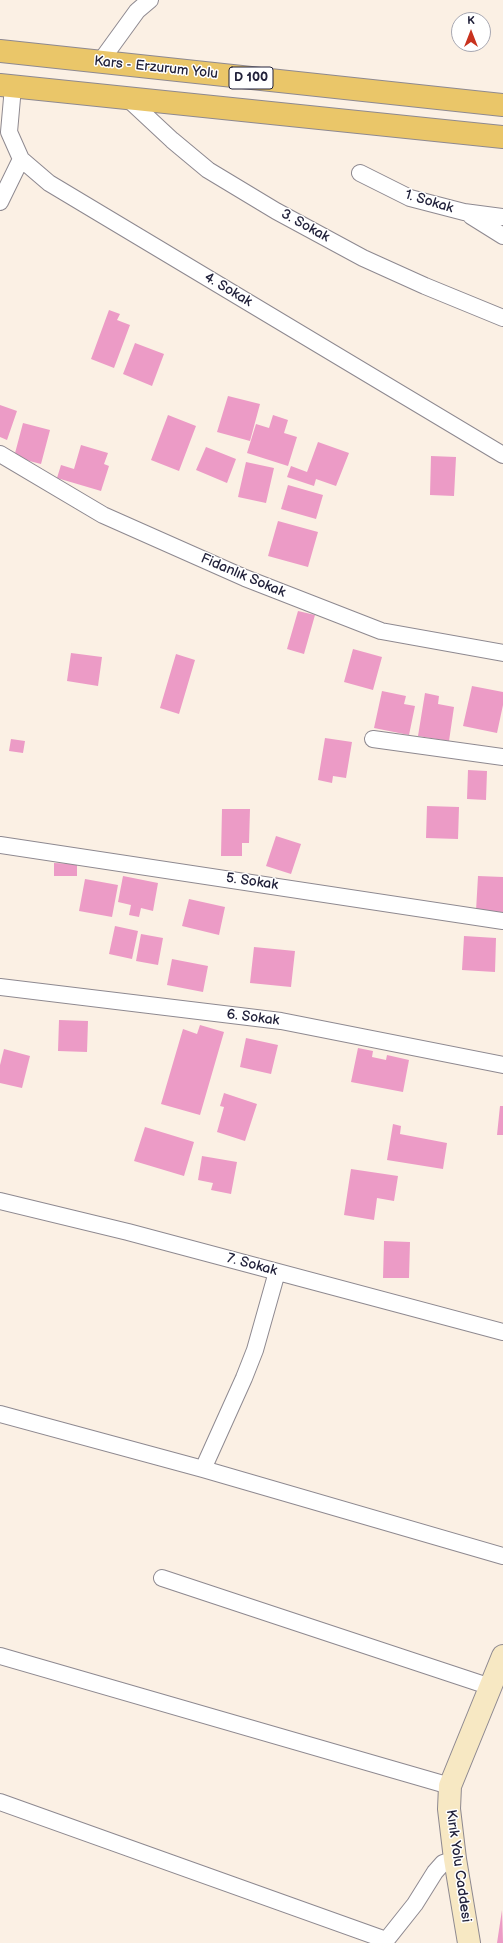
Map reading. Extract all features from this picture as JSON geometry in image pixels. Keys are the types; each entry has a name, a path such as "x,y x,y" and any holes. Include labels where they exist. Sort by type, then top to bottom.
{"highway":[{"name":"Kars - Erzurum Yolu","path":"0,51 503,105"},
{"name":"D 100","path":"7,86 503,137"}],"street":[{"path":"100,62 137,11 150,0"},
{"name":"4. Sokak","path":"7,86 5,120 9,132 21,159 49,183 503,455"},
{"name":"3. Sokak","path":"128,99 172,140 208,170 276,211 363,258 425,286 503,318"},
{"path":"0,202 21,159"},
{"name":"1. Sokak","path":"360,173 410,198 464,212 503,217"},
{"path":"464,212 503,236"},
{"name":"Fidanlık Sokak","path":"0,454 103,515 245,578 381,631 503,653"},
{"path":"373,739 503,757"},
{"name":"5. Sokak","path":"0,845 503,921"},
{"name":"6. Sokak","path":"0,987 281,1021 503,1065"},
{"name":"7. Sokak","path":"0,1201 128,1232 503,1332"},
{"path":"203,1469 252,1357 277,1272"},
{"path":"0,1414 203,1469 503,1556"},
{"path":"162,1578 490,1687"},
{"path":"0,1656 450,1786"},
{"name":"Kırık Yolu Caddesi","path":"469,1943 455,1859 449,1809 450,1786 503,1656"},
{"path":"0,1802 385,1941 415,1904 435,1872 443,1863 455,1859"}],"building":[{"path":"109,310 120,314 117,320 130,325 114,368 91,359"},
{"path":"135,343 164,354 152,386 123,374"},
{"path":"228,396 260,404 250,441 217,432"},
{"path":"0,405 17,411 7,440 0,437"},
{"path":"168,415 196,426 179,471 151,460"},
{"path":"273,415 288,420 284,433 297,437 288,466 247,453 256,424 269,428"},
{"path":"23,423 50,430 41,464 14,457"},
{"path":"318,442 349,453 336,486 316,479 314,486 287,477 291,466 307,472"},
{"path":"81,445 108,453 104,464 109,466 101,491 57,478 61,465 74,469"},
{"path":"206,447 236,459 227,483 196,470"},
{"path":"431,456 456,457 454,496 430,495"},
{"path":"246,462 274,468 266,503 238,497"},
{"path":"288,485 323,495 316,519 281,509"},
{"path":"278,521 318,532 308,567 268,556"},
{"path":"298,611 315,615 304,654 287,649"},
{"path":"353,649 382,657 373,690 344,682"},
{"path":"71,653 102,657 98,686 67,681"},
{"path":"176,654 195,660 179,714 160,708"},
{"path":"472,686 503,692 503,705 497,733 463,726"},
{"path":"382,691 406,696 404,704 415,706 409,735 374,728"},
{"path":"425,693 439,696 438,704 454,707 449,741 418,736"},
{"path":"325,738 352,742 346,778 333,776 332,783 318,780"},
{"path":"11,739 25,741 23,753 9,751"},
{"path":"468,770 487,771 486,800 467,799"},
{"path":"427,806 459,807 458,839 426,838"},
{"path":"222,809 250,809 249,843 242,843 242,856 221,856"},
{"path":"276,836 301,844 291,874 266,866"},
{"path":"54,863 77,864 77,876 54,876"},
{"path":"123,876 158,883 153,911 141,908 139,917 129,915 131,905 118,902"},
{"path":"478,876 503,877 503,912 476,911"},
{"path":"85,879 118,885 112,917 79,911"},
{"path":"189,899 225,907 219,935 182,926"},
{"path":"115,926 138,931 132,959 109,954"},
{"path":"141,934 163,938 158,965 136,961"},
{"path":"464,936 496,938 495,972 462,970"},
{"path":"254,947 295,951 291,987 250,983"},
{"path":"172,959 208,966 203,992 167,985"},
{"path":"59,1020 88,1021 87,1052 58,1051"},
{"path":"200,1025 224,1032 200,1115 161,1104 183,1029 197,1034"},
{"path":"246,1038 278,1045 271,1074 240,1067"},
{"path":"358,1048 373,1051 372,1057 386,1060 387,1055 409,1060 403,1092 351,1082"},
{"path":"4,1049 30,1056 22,1088 0,1083 0,1065"},
{"path":"224,1093 257,1104 245,1141 217,1132 224,1107 220,1106"},
{"path":"500,1106 503,1106 503,1135 497,1135"},
{"path":"393,1124 401,1126 400,1134 447,1143 443,1169 387,1160"},
{"path":"145,1127 194,1142 184,1176 134,1161"},
{"path":"202,1156 237,1162 231,1194 211,1190 213,1183 198,1180"},
{"path":"351,1169 398,1176 394,1201 377,1198 374,1220 344,1215"},
{"path":"384,1241 410,1242 409,1278 383,1278"},
{"path":"502,1910 503,1943 497,1943"}]}
